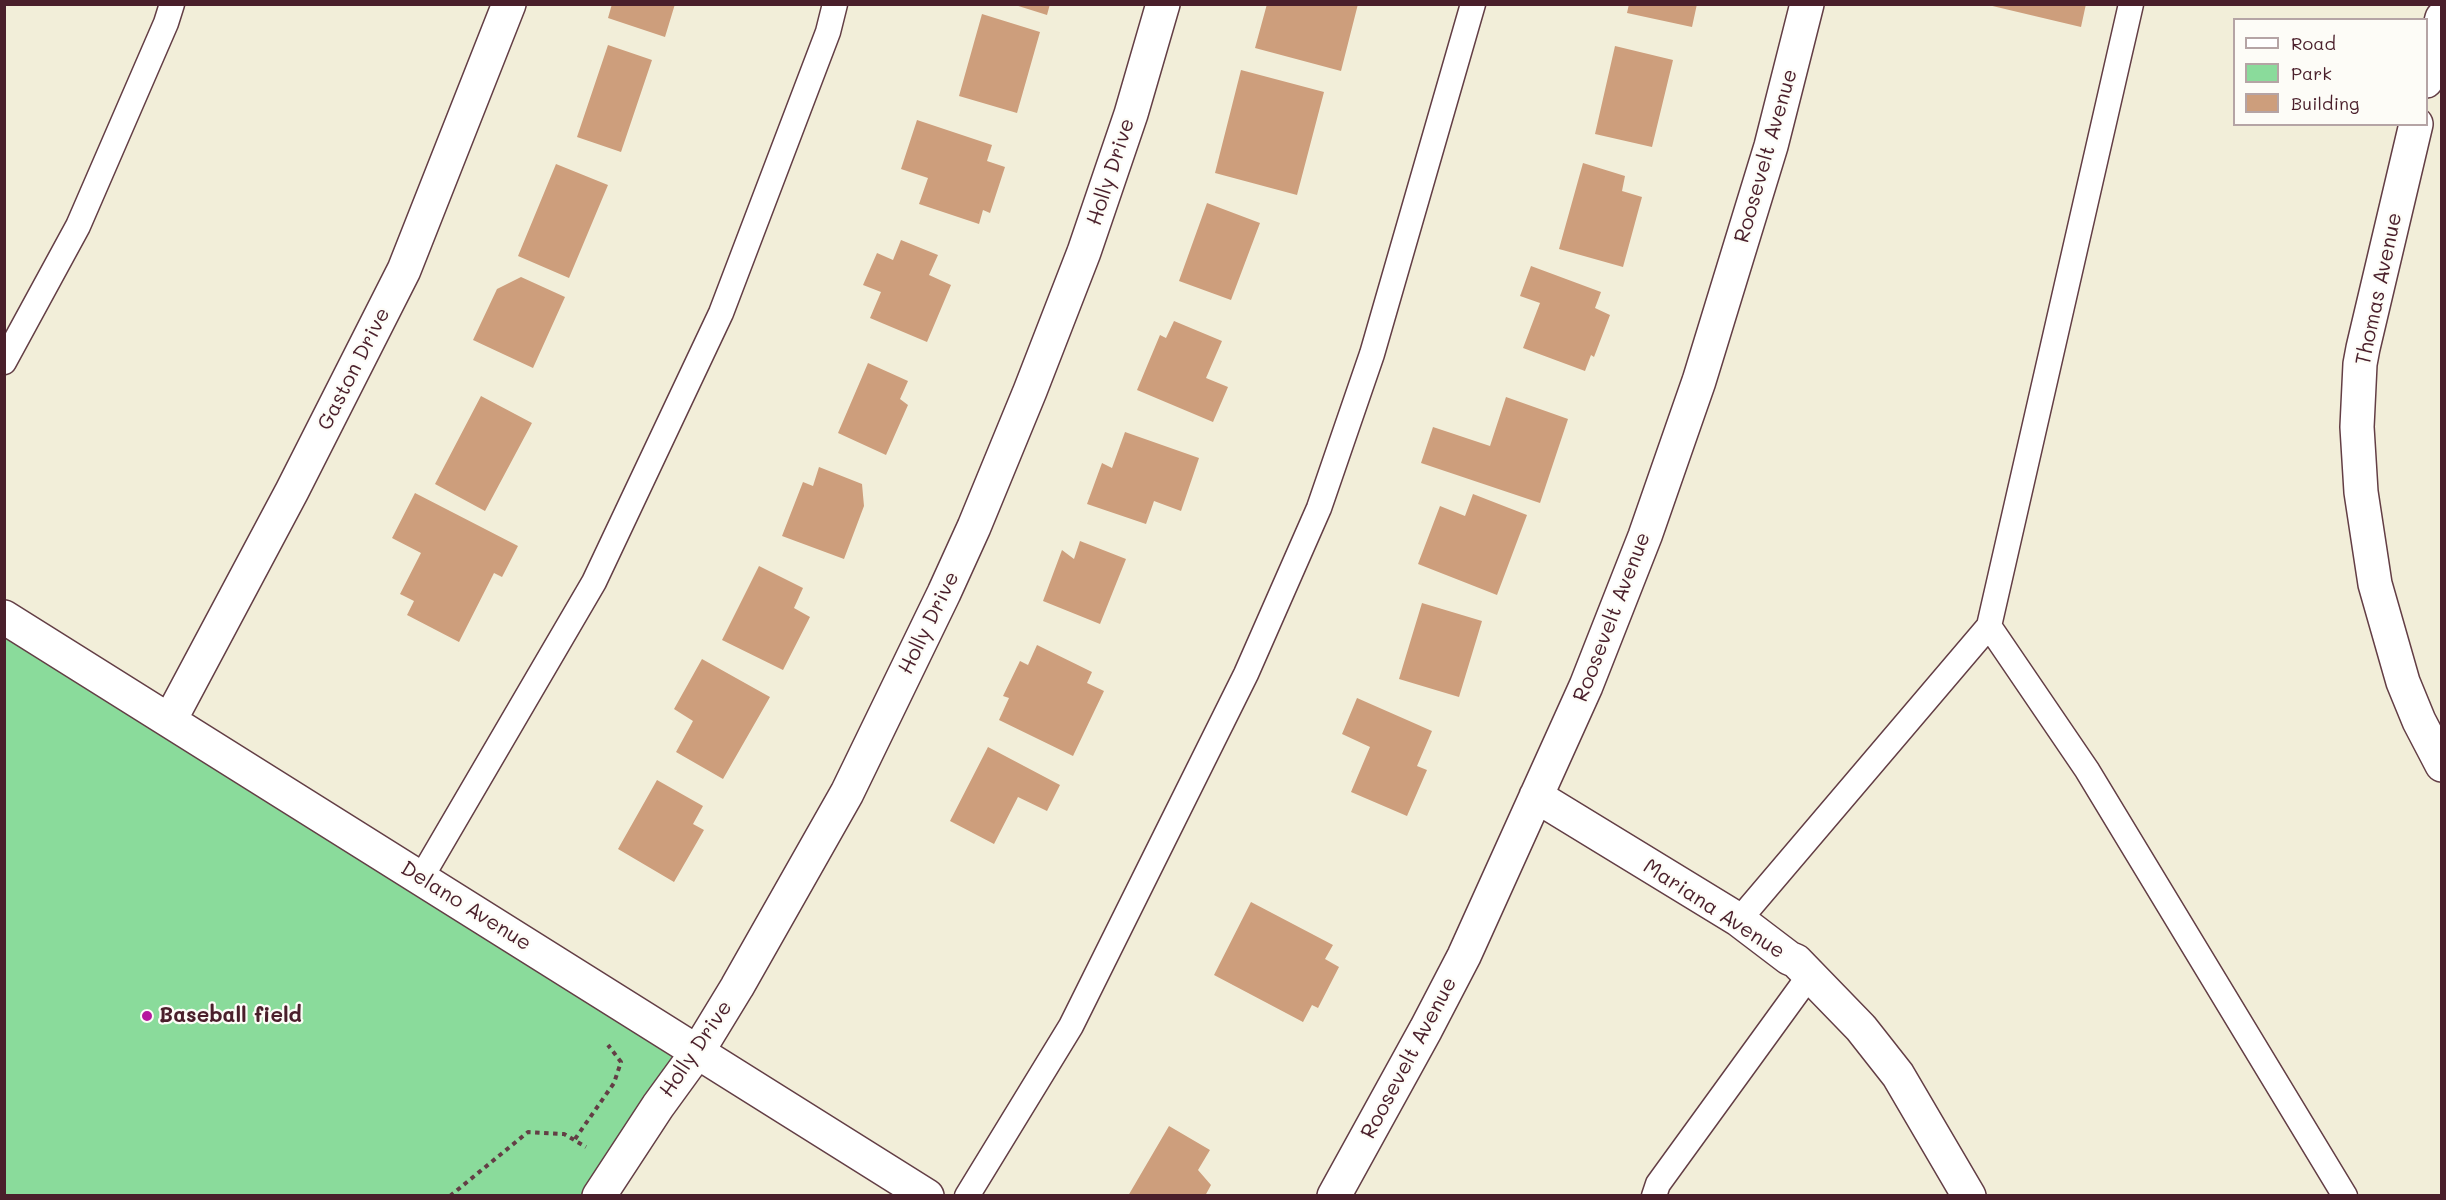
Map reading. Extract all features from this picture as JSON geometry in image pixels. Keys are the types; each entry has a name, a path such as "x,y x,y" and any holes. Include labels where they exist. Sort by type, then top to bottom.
{"street":[{"name":"Gaston Drive","path":"170,720 292,491 404,270 509,4"},
{"name":"Holly Drive","path":"608,1182 658,1106 698,1051 847,793 974,527 1084,252 1131,114 1163,4"},
{"name":"Roosevelt Avenue","path":"1334,1196 1464,956 1586,687 1645,536 1699,381 1771,146 1807,4"},
{"path":"2428,77 2442,18"},
{"name":"Thomas Avenue","path":"2416,126 2360,364 2357,427 2361,492 2375,584 2403,682 2419,721 2442,765"},
{"name":"Delano Avenue","path":"4,617 927,1196"},
{"name":"Mariana Avenue","path":"1536,796 1739,920 1796,961 1861,1028 1898,1075 1969,1196"}],"lane":[{"path":"4,362 78,226 166,23 172,4"},
{"path":"421,878 594,582 721,312 828,32 835,4"},
{"path":"967,1196 1071,1026 1246,674 1320,508 1372,354 1473,4"},
{"path":"1739,920 1989,626 2130,4"},
{"path":"1989,626 2087,770 2345,1196"},
{"path":"1654,1196 1658,1184 1809,976"}],"path":[{"path":"575,1139 614,1083 621,1062 609,1046 599,1039"},
{"path":"450,1196 528,1132 564,1134 575,1139 608,1182"}],"green space":[{"path":"4,625 698,1051 602,1195 5,1195"}],"building":[{"path":"612,4 675,4 665,37 608,18"},
{"path":"1012,4 1050,4 1047,15"},
{"path":"1267,4 1358,4 1341,71 1255,48"},
{"path":"1629,4 1697,4 1692,27 1627,13"},
{"path":"1984,4 2086,4 2081,27"},
{"path":"982,14 1040,32 1017,113 959,96"},
{"path":"608,45 652,60 621,152 577,137"},
{"path":"1615,46 1673,60 1652,147 1595,134"},
{"path":"1241,70 1324,92 1297,195 1215,173"},
{"path":"917,120 992,145 987,161 1005,167 990,213 983,210 979,224 919,204 928,178 901,169"},
{"path":"1583,163 1625,176 1622,191 1642,197 1623,267 1559,249"},
{"path":"556,164 608,185 569,278 518,256"},
{"path":"1207,203 1260,223 1231,300 1179,281"},
{"path":"901,240 938,255 929,275 951,285 927,342 870,318 881,292 863,285 877,253 893,260"},
{"path":"1531,266 1601,292 1595,308 1610,315 1594,357 1591,355 1585,371 1523,348 1540,303 1520,296"},
{"path":"521,277 565,297 533,368 473,340 497,289"},
{"path":"1174,321 1222,341 1206,378 1228,387 1213,422 1137,390 1160,335 1166,338"},
{"path":"868,363 908,381 900,399 908,405 886,455 838,433"},
{"path":"481,396 532,423 485,511 435,484"},
{"path":"1506,397 1568,419 1540,503 1421,463 1433,427 1490,446"},
{"path":"1125,432 1199,458 1181,511 1154,501 1146,524 1087,504 1102,463 1112,468"},
{"path":"819,467 862,484 864,506 844,559 782,536 803,482 813,486"},
{"path":"415,493 518,546 502,577 494,573 459,642 407,615 414,601 400,594 421,553 392,538"},
{"path":"1473,494 1527,515 1497,595 1418,564 1440,506 1465,516"},
{"path":"1080,541 1126,559 1100,624 1043,601 1062,550 1074,559"},
{"path":"759,566 803,588 794,608 810,617 783,670 722,640"},
{"path":"1422,603 1482,621 1459,697 1399,679"},
{"path":"1037,645 1092,672 1087,683 1104,691 1073,756 999,720 1009,698 1003,696 1020,661 1028,665"},
{"path":"702,659 770,697 723,779 676,752 693,721 674,709"},
{"path":"1357,698 1432,731 1417,766 1427,770 1407,816 1351,792 1370,747 1342,734"},
{"path":"988,747 1060,785 1047,811 1018,797 994,844 950,821"},
{"path":"657,780 703,806 693,824 704,830 674,882 618,849"},
{"path":"1251,902 1333,945 1325,959 1339,967 1318,1008 1312,1005 1303,1022 1214,975"},
{"path":"1169,1126 1210,1150 1198,1170 1211,1185 1205,1196 1128,1196"}],"place":[{"name":"Baseball field","path":"147,1016"}]}
